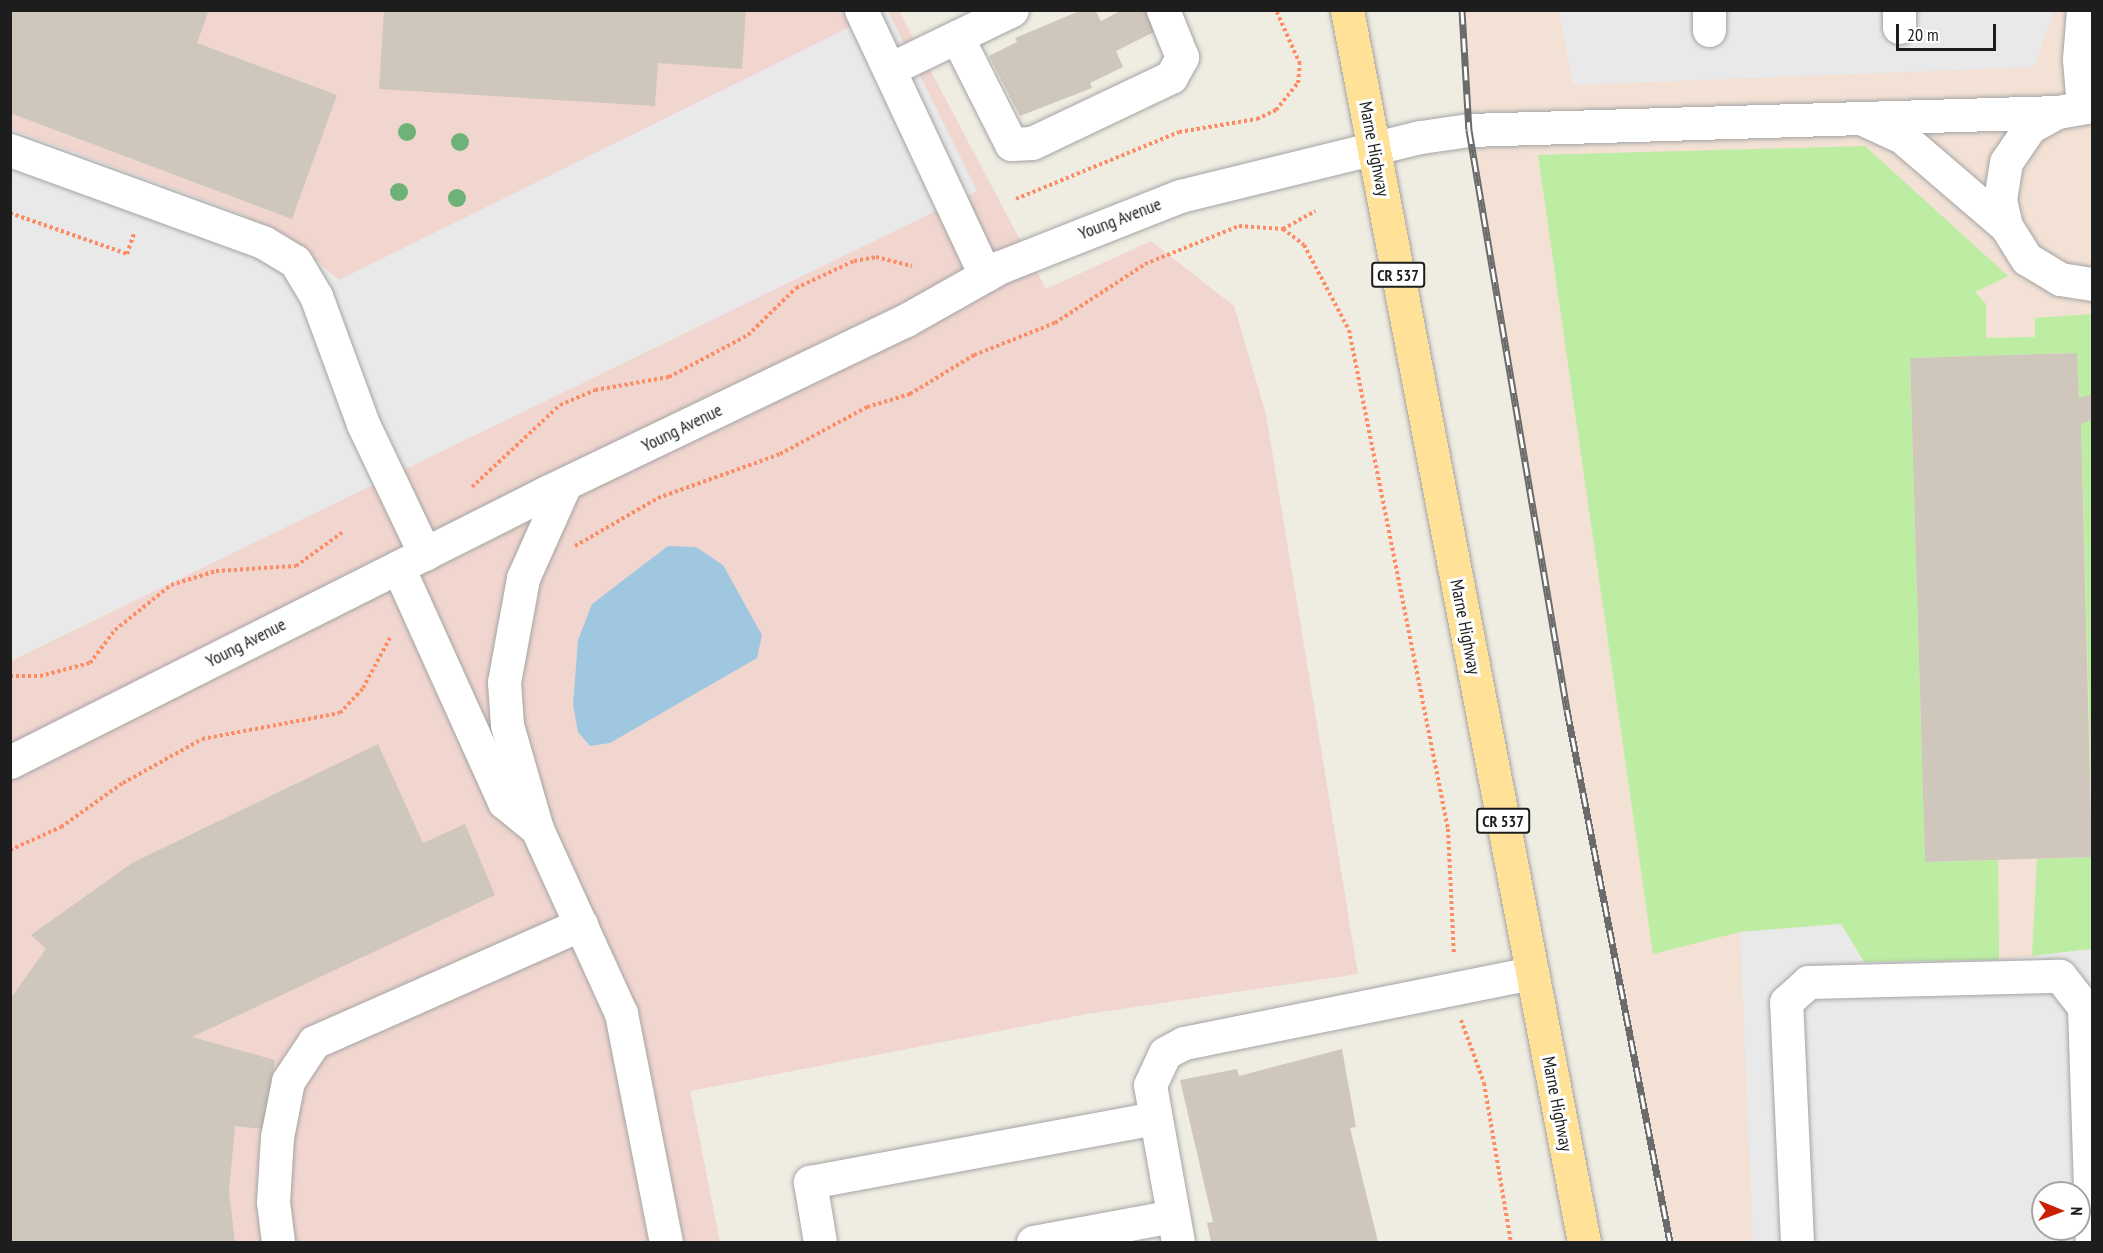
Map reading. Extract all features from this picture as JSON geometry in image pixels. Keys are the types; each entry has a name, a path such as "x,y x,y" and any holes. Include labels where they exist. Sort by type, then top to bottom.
{"main road":[{"name":"Marne Highway","path":"1347,10 1584,1242"}],"street":[{"path":"861,10 892,68 985,275"},
{"path":"892,68 1012,10"},
{"path":"957,37 1011,144 1032,143 1171,77 1182,57 1164,10"},
{"path":"2083,10 2078,108 2030,128 2006,162 2000,200 2006,226 2018,249 2043,271 2092,284"},
{"name":"Young Avenue","path":"10,762 566,483 906,320 985,275 1180,196 1469,130 2078,108"},
{"path":"1855,117 1902,137 2006,226"},
{"path":"10,150 263,242 295,261 316,296 412,560 504,802 537,829"},
{"path":"566,483 523,578 504,682 507,724 537,829 621,1013 666,1242"},
{"path":"278,1242 273,1180 277,1137 288,1081 314,1042 580,924"},
{"path":"1033,1242 1175,1229 1150,1085 1165,1053 1184,1043 1532,973"},
{"path":"1797,1242 1786,1002 1808,982 2060,976 2084,1007 2092,1242"},
{"path":"820,1242 810,1182 1155,1118"}],"path":[{"path":"1016,199 1179,132 1257,119 1276,110 1298,83 1300,63 1276,10"},
{"path":"1283,229 1315,212"},
{"path":"10,213 127,254 134,234"},
{"path":"566,546 658,498 733,475 867,407 910,394 974,355 1055,323 1163,255 1239,225 1283,229 1304,244 1349,330 1448,829 1455,890 1454,962"},
{"path":"472,487 560,405 595,390 669,377 748,335 796,288 854,261 876,257 912,266"},
{"path":"10,676 39,676 90,663 115,630 182,580 216,571 296,566 343,532"},
{"path":"10,850 61,827 131,777 202,739 340,713 363,688 396,628"},
{"path":"1461,1019 1484,1083 1511,1242"}],"shaded area":[{"path":"10,11 899,11 1046,289 1151,241 1234,306 1266,414 1358,974 1087,1014 690,1091 720,1242 11,1242"},
{"path":"882,11 888,11 977,191 11,661 11,129 237,212 290,238 339,280"},
{"path":"1462,11 2092,11 2092,1242 1670,1242 1567,710 1469,131"},
{"path":"1559,11 2054,11 2034,67 1573,85"},
{"path":"1841,924 1864,962 1999,960 2092,949 2092,1242 1753,1242 1740,932"}],"green space":[{"path":"1865,146 2008,276 1975,292 1986,304 1986,338 2035,337 2035,318 2092,314 2092,394 2079,398 2077,353 1910,358 1925,862 1998,860 1999,960 1864,962 1841,924 1740,932 1653,954 1538,155"},
{"path":"2092,420 2092,822 2081,424"},
{"path":"2092,857 2092,949 2032,956 2037,859"}],"water":[{"path":"668,546 696,547 723,565 762,635 757,658 610,743 590,746 578,732 573,705 578,640 592,604"}],"building":[{"path":"10,10 209,10 197,43 337,95 292,219 10,113"},
{"path":"384,10 746,10 742,69 658,63 655,106 379,89"},
{"path":"1082,10 1095,10 1101,21 1122,10 1146,10 1156,31 1116,51 1123,67 1090,83 1092,88 1020,116 989,56 1017,42 1015,38"},
{"path":"2077,353 2079,398 2092,394 2092,420 2081,424 2092,857 1925,862 1910,358"},
{"path":"378,744 423,843 465,824 495,895 192,1037 275,1060 263,1129 235,1126 229,1191 235,1242 10,1242 10,999 46,949 31,935 132,863"},
{"path":"1342,1049 1356,1127 1350,1128 1378,1242 1211,1242 1207,1223 1213,1222 1180,1080 1237,1069 1239,1076"}],"railway":[{"path":"1462,10 1469,130 1567,710 1670,1242"}]}
